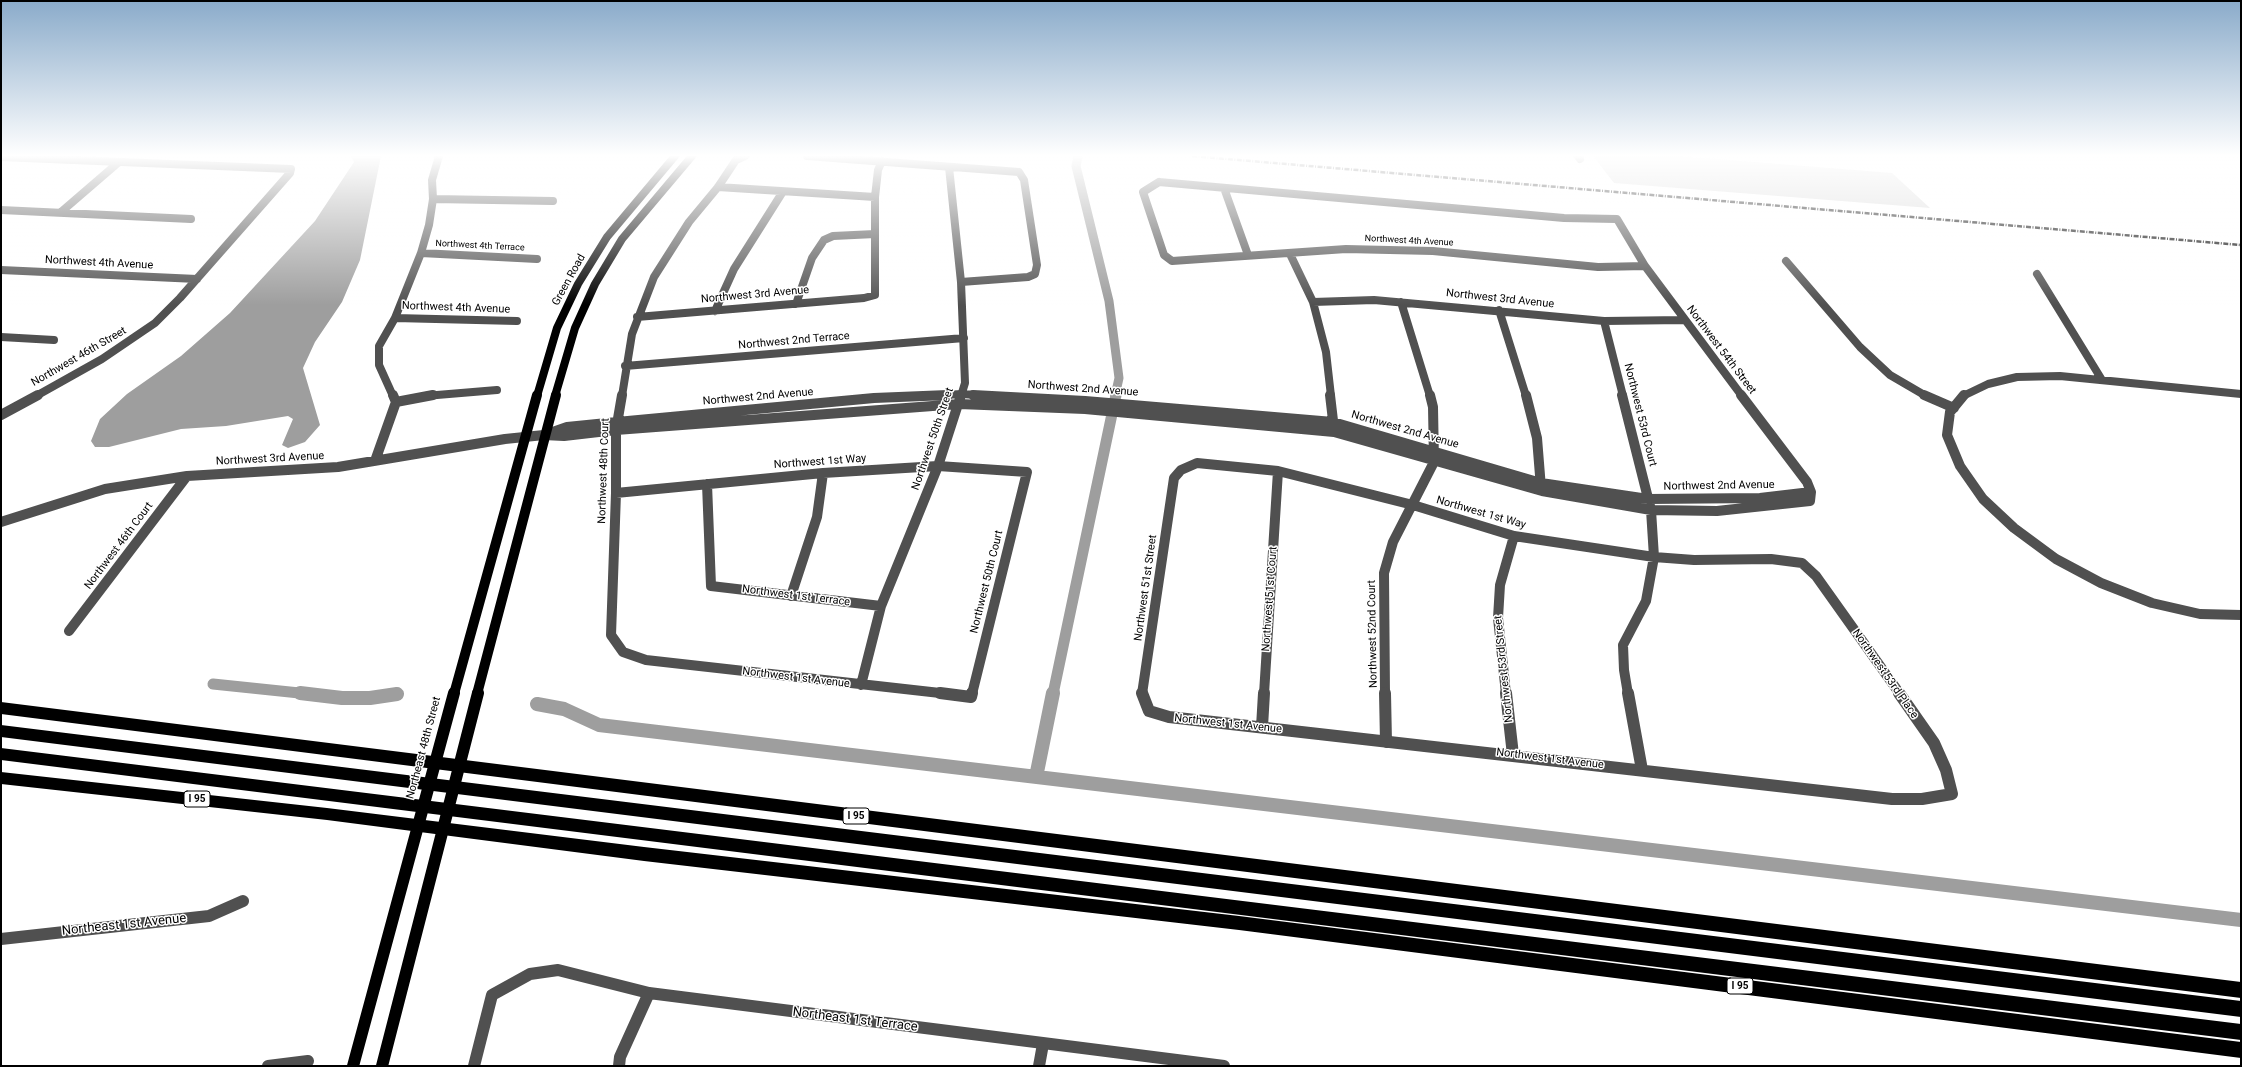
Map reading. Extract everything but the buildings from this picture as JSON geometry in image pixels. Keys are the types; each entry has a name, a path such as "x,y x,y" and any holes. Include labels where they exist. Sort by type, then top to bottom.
{"highway":[{"name":"I 95","path":"1,708 2241,990"},
{"path":"1,731 2241,1009"},
{"path":"1,754 2241,1032"},
{"name":"I 95","path":"1,778 327,814 659,856 1239,923 2241,1050"}],"main road":[{"name":"Green Road","path":"524,437 557,328 578,284 607,237 633,206"},
{"path":"382,1066 431,880 544,435 576,328 595,284 622,239 650,206"},
{"name":"Northeast 48th Street","path":"353,1066 442,733 524,437"}],"street":[{"path":"61,212 68,206"},
{"name":"Northwest 46th Street","path":"1,415 129,342 155,323 261,206"},
{"path":"375,461 396,402 379,365 379,346 395,318 421,253 431,206"},
{"name":"Northwest 48th Court","path":"623,652 611,635 616,493 616,426 626,366 637,317 662,265 689,222 702,206"},
{"path":"715,311 734,269 773,206"},
{"path":"796,304 812,258 824,240 834,236 875,234 875,206"},
{"name":"Northwest 50th Street","path":"861,685 881,606 938,466 965,384 961,282 953,206"},
{"path":"961,282 1028,277 1035,274 1037,265 1028,206"},
{"name":"Northwest 4th Avenue","path":"1148,206 1164,255 1172,261 1346,249 1433,251 1598,267 1645,266"},
{"path":"1230,206 1248,255"},
{"name":"Northwest 54th Street","path":"1426,206 1564,218 1617,219 1645,266 1807,482 1811,492"},
{"path":"1,210 191,219"},
{"name":"Northwest 3rd Avenue","path":"637,317 864,298 875,294 875,234"},
{"name":"Northwest 4th Terrace","path":"421,253 537,259"},
{"path":"1290,254 1313,302 1326,352 1334,427"},
{"path":"1786,261 1860,347 1890,375 1930,398 1954,408"},
{"name":"Northwest 4th Avenue","path":"1,270 197,278"},
{"path":"2037,274 2102,380"},
{"name":"Northwest 3rd Avenue","path":"1313,302 1374,300 1498,310 1604,321 1684,320"},
{"name":"Northwest 52nd Court","path":"1386,742 1384,573 1393,542 1434,462 1433,407 1422,366 1401,302"},
{"path":"1498,310 1524,386 1537,438 1541,487"},
{"name":"Northwest 4th Avenue","path":"395,318 517,321"},
{"name":"Northwest 53rd Court","path":"1604,321 1651,510 1654,557 1646,601 1623,645 1624,670 1642,770"},
{"path":"1,337 54,340"},
{"name":"Northwest 2nd Terrace","path":"626,366 964,338"},
{"path":"2241,394 2060,376 2017,377 1988,384 1963,395 1950,412 1948,435 1960,466 1984,500 2014,528 2056,559 2101,583 2152,603 2200,614 2241,615"},
{"path":"396,402 428,396 497,390"},
{"name":"Northwest 2nd Avenue","path":"544,435 564,436 616,426 874,398 962,394 1334,427 1434,451 1541,487 1648,499 1760,498 1811,492 1810,501 1716,511 1651,510 1541,487 1434,462 1334,427"},
{"name":"Northwest 2nd Avenue","path":"616,426 959,404 1093,405"},
{"name":"Northwest 3rd Avenue","path":"1,522 105,489 187,476 218,473 298,471 375,461 448,447 544,435"},
{"name":"Northwest 1st Way","path":"1181,470 1197,463 1278,471 1413,505 1514,536 1654,557 1694,560 1771,559 1802,563"},
{"name":"Northwest 1st Way","path":"616,493 823,473 938,466 1027,472"},
{"name":"Northwest 51st Street","path":"1149,711 1142,694 1174,478 1181,470"},
{"name":"Northwest 51st Court","path":"1262,727 1278,471"},
{"name":"Northwest 50th Court","path":"971,697 1027,472"},
{"path":"791,596 817,517 823,473"},
{"name":"Northwest 46th Court","path":"69,631 187,476"},
{"name":"Northwest 1st Terrace","path":"707,484 711,586 881,606"},
{"name":"Northwest 53rd Street","path":"1513,755 1498,618 1500,585 1514,536"},
{"name":"Northwest 53rd Place","path":"1802,563 1816,576 1934,743 1946,770 1952,794"},
{"name":"Northwest 1st Avenue","path":"623,652 646,660 971,697"},
{"name":"Northwest 1st Avenue","path":"1149,711 1169,717 1892,799 1922,799 1952,794"},
{"name":"Northeast 1st Avenue","path":"1,939 209,916 243,901"},
{"name":"Northeast 1st Terrace","path":"474,1066 492,995 530,974 558,970 649,993 1224,1066"},
{"path":"619,1066 620,1057 649,993"},
{"path":"1039,1066 1043,1044"},
{"path":"268,1066 308,1061"}],"shaded area":[{"path":"325,206 371,206 360,260 342,302 315,342 303,368 320,425 305,442 288,448 282,445 293,419 288,416 226,426 181,429 109,447 95,447 91,441 100,419 127,394 181,356 230,313 315,221"},
{"path":"1902,206 1928,206 1930,208"}],"waterway":[{"path":"1086,206 1109,301 1119,378 1115,396"},
{"path":"1053,694 1116,395"},
{"path":"213,684 304,694"},
{"path":"300,693 304,694"},
{"path":"1036,777 1053,693"},
{"path":"304,694 309,694"},
{"path":"304,694 342,698 370,698 397,694 394,694"},
{"path":"537,704 564,709 599,725 1036,777"},
{"path":"1036,777 2241,920"}],"railway":[{"path":"1779,206 2241,245"}]}
